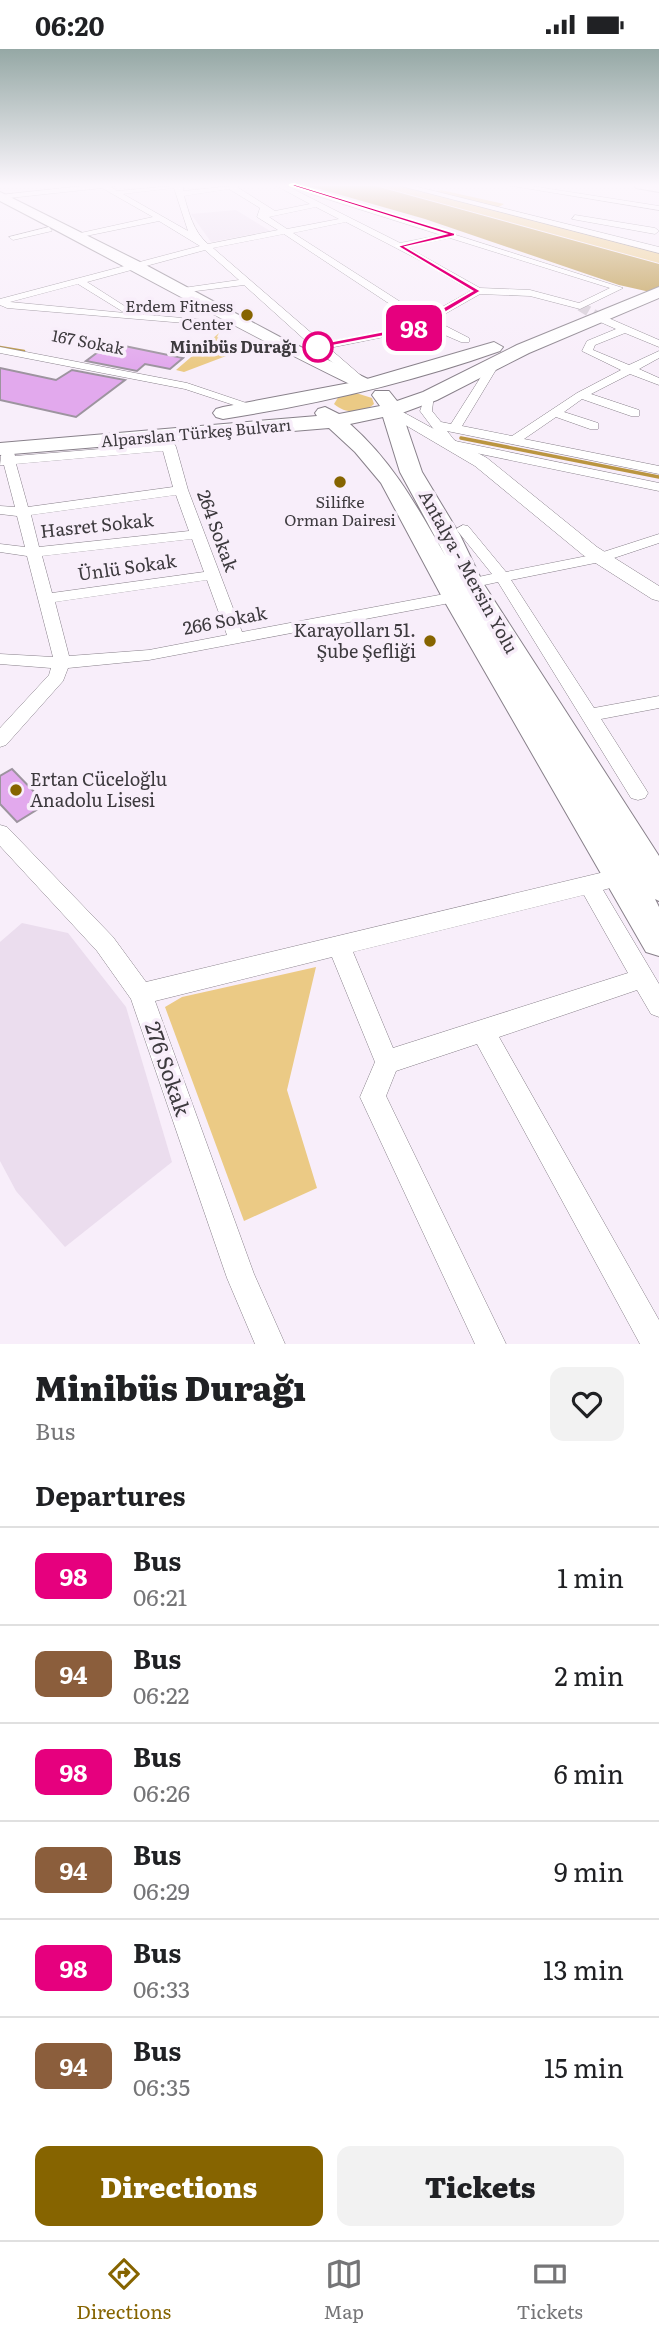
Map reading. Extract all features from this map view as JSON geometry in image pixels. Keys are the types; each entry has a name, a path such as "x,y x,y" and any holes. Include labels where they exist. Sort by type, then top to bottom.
{"highway":[{"path":"365,384 385,398 390,410 430,395 659,283"},
{"path":"319,396 407,375 634,297 659,292"},
{"name":"Alparslan Türkeş Bulvarı","path":"3,451 131,426 319,396"},
{"name":"Antalya - Mersin Yolu","path":"319,396 317,406 337,421 363,447 391,481 659,886"},
{"name":"Alparslan Türkeş Bulvarı","path":"3,451 167,441 337,421 390,410"},
{"name":"Antalya - Mersin Yolu","path":"390,410 411,472 448,535 462,590 621,877 659,940"},
{"path":"307,424 363,447"}],"main road":[{"path":"84,245 183,291 274,341 365,384"},
{"path":"95,245 316,372 319,396"}],"street":[{"path":"0,303 213,245"},
{"path":"310,245 427,322 465,340"},
{"path":"318,347 413,328 478,291 506,289 559,299 580,306 618,288 488,245"},
{"path":"400,246 478,291"},
{"path":"206,247 318,347 365,384"},
{"path":"79,281 139,317"},
{"path":"183,291 245,282"},
{"path":"16,297 24,306"},
{"path":"0,303 228,324"},
{"path":"602,319 659,344"},
{"path":"625,329 591,343 587,351 659,382"},
{"name":"167 Sokak","path":"0,341 166,378"},
{"path":"0,350 166,378 255,408"},
{"path":"513,440 581,395 659,354"},
{"path":"452,436 489,366"},
{"path":"430,395 426,411 437,425 600,558 659,595"},
{"path":"581,395 635,413"},
{"path":"390,410 519,460 659,487"},
{"path":"554,414 594,426"},
{"path":"452,436 513,440 659,470"},
{"name":"264 Sokak","path":"167,441 181,490 236,638"},
{"path":"3,451 34,552 61,663 57,677 4,731"},
{"path":"0,510 23,512 181,490"},
{"path":"463,529 502,576 638,793"},
{"name":"Hasret Sokak","path":"0,548 34,552 197,534"},
{"name":"266 Sokak","path":"0,659 61,663 149,655 462,590 502,576 600,558 659,538"},
{"name":"Ünlü Sokak","path":"46,599 213,575"},
{"path":"589,715 659,702"},
{"name":"276 Sokak","path":"0,833 106,944 141,994 241,1278 270,1344"},
{"path":"141,994 621,877"},
{"path":"589,885 659,1006"},
{"path":"339,946 387,1062 373,1097 491,1344"},
{"path":"387,1062 643,978"},
{"path":"482,1030 656,1344"}],"shaded area":[{"path":"503,245 592,245 659,264 659,294 619,285"},
{"path":"595,245 637,245 659,251 659,263"},
{"path":"219,333 217,337 242,350 184,372 176,370"},
{"path":"356,393 372,398 374,404 365,410 354,412 343,410 334,404 339,396"},
{"path":"22,923 68,933 126,1007 172,1162 65,1247 16,1191 0,1161 0,942"},
{"path":"316,967 287,1090 317,1188 244,1221 165,1007 182,997"}],"building":[{"path":"110,343 183,358 170,369 145,364 137,371 86,361"},
{"path":"0,368 56,380 72,370 125,380 76,417 0,400"},
{"name":"Ertan Cüceloğlu Anadolu Lisesi","path":"12,769 46,804 17,822 0,804 0,776"}],"waterway":[{"path":"0,347 24,351"},
{"path":"461,438 659,477"}],"tunnel":[{"path":"580,306 602,319"}],"bus line":[{"name":"98","path":"318,347 413,328 478,291 400,246 403,245"}],"place":[{"name":"Erdem Fitness Center","path":"247,315"},
{"name":"Minibüs Durağı","path":"318,347"},
{"name":"Silifke Orman Dairesi","path":"340,482"},
{"name":"Karayolları 51. Şube Şefliği","path":"430,641"},
{"name":"Ertan Cüceloğlu Anadolu Lisesi","path":"16,790"}]}
